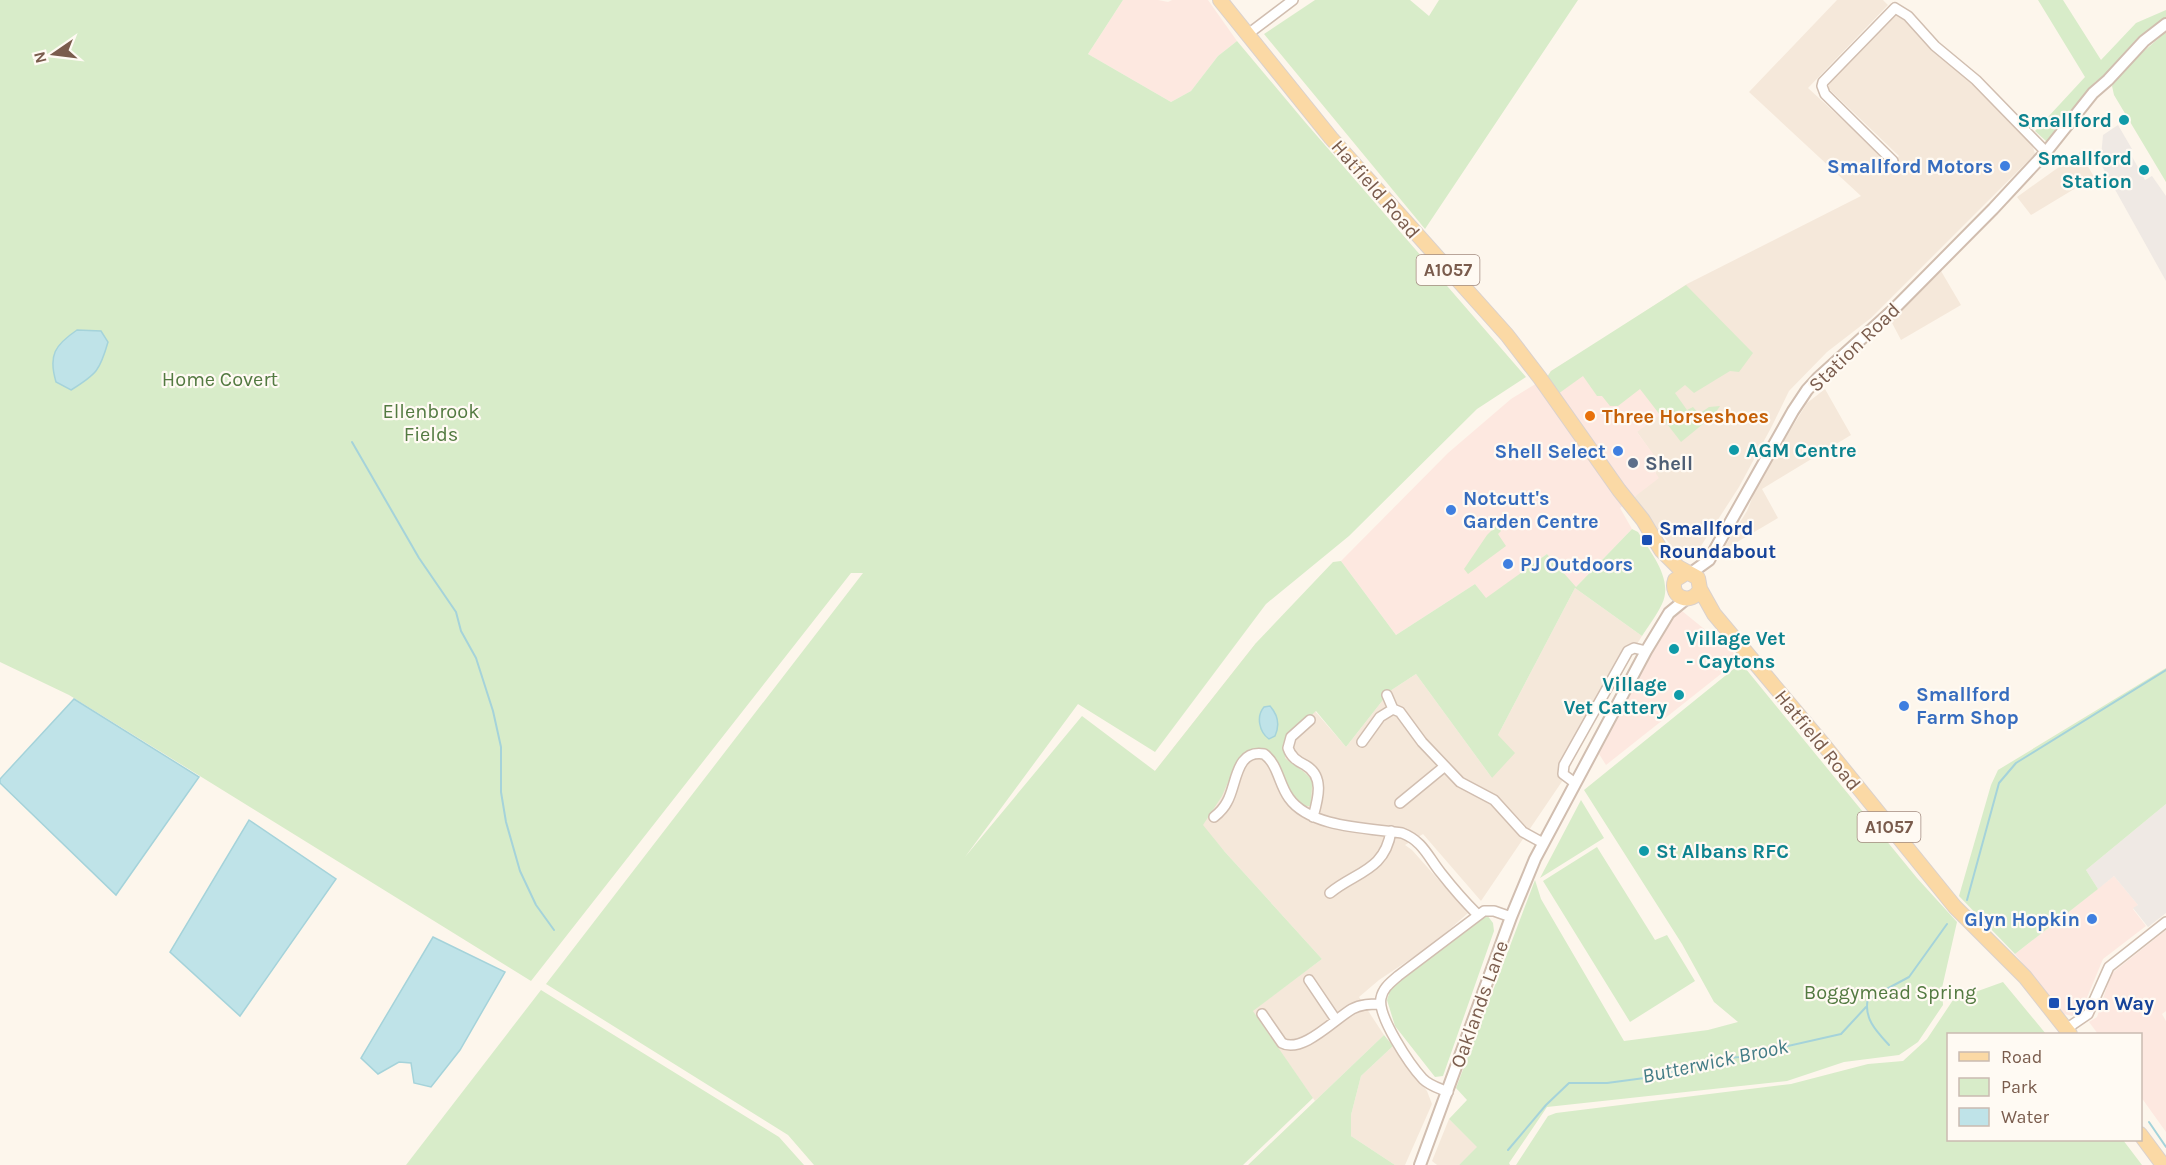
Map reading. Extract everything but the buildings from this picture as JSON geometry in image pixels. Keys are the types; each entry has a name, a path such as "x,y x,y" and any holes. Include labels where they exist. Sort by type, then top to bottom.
{"main road":[{"name":"Hatfield Road","path":"1220,0 1331,138 1507,335 1643,520 1661,550 1672,563 1694,579 1708,607 1955,907 2025,976 2068,1032"},
{"name":"Hatfield Road","path":"1661,550 1674,587"},
{"path":"1678,576 1694,579 1696,596 1687,599 1679,596 1674,587 1678,576"},
{"name":"Hatfield Road","path":"1687,599 1708,607"},
{"path":"2142,1137 2163,1165"}],"street":[{"path":"1248,34 1293,0"},
{"path":"1893,161 1825,94 1822,86 1823,82 1894,8 1908,16 1935,46 1976,80 2046,152"},
{"name":"Station Road","path":"1694,579 1705,565 1807,390 1892,311 2017,184 2096,90 2144,41 2166,24"},
{"name":"Oaklands Lane","path":"1670,613 1674,587"},
{"name":"Oaklands Lane","path":"1420,1165 1511,916 1543,843 1646,651 1670,613 1687,599"},
{"path":"1575,783 1563,774 1564,765 1628,651 1634,648 1646,651"},
{"path":"1387,695 1393,709 1400,712 1422,742 1464,786 1494,800 1523,832 1543,843"},
{"path":"1362,742 1380,717 1393,709"},
{"path":"1310,720 1291,736 1288,745 1293,757 1311,769 1318,780 1313,817"},
{"path":"1214,817 1227,802 1241,763 1250,755 1264,754 1272,761 1282,787 1299,809 1313,817 1402,833 1419,842 1440,872 1478,915"},
{"path":"1400,803 1444,766"},
{"path":"1330,893 1340,884 1368,870 1379,859 1388,845 1391,831"},
{"name":"Oaklands Lane","path":"1448,1092 1429,1084 1390,1030 1380,1004 1382,992 1389,984 1484,911 1492,910 1511,916"},
{"path":"2068,1032 2088,1014 2109,967 2166,922"},
{"path":"1309,980 1336,1020"},
{"path":"1262,1014 1286,1046 1304,1042 1358,1006 1380,1004"}],"shaded area":[{"path":"1123,0 1168,2 1208,0 1237,41 1218,56 1191,91 1171,102 1088,54"},
{"path":"1837,0 1883,0 1888,5 1808,88 1891,164 1899,156 1829,89 1829,84 1897,13 1934,51 1962,73 1992,102 2032,144 2035,154 1871,318 1827,352 1789,391 1739,487 1699,549 1673,548 1633,499 1661,466 1637,432 1603,339 1687,284 1861,196 1749,92"},
{"path":"2118,125 2132,149 2130,153 2145,180 2152,176 2166,196 2166,281 2098,159 2101,157 2103,135"},
{"path":"2080,152 2094,177 2031,215 2017,197"},
{"path":"1941,271 1961,305 1901,340 1891,321"},
{"path":"1603,339 1660,415 1637,432 1662,466 1655,472 1659,478 1620,508 1632,529 1575,588 1547,554 1486,599 1475,584 1396,635 1341,561 1448,453 1511,399"},
{"path":"1825,389 1851,435 1762,489 1778,518 1722,551 1747,511 1759,481 1807,403"},
{"path":"1575,588 1642,636 1637,644 1630,644 1625,648 1559,766 1559,773 1563,780 1481,901 1423,834 1405,845 1468,913 1433,944 1379,980 1359,997 1384,1035 1315,1101 1252,1011 1322,959 1155,771 1256,643 1346,747 1390,691 1416,674 1492,778 1498,735"},
{"path":"1682,611 1734,653 1736,662 1606,765 1599,754 1653,651 1676,612"},
{"path":"2166,804 2166,913 2148,927 2133,908 2138,905 2114,876 2098,889 2086,870"},
{"path":"2114,876 2138,905 2133,909 2146,926 2103,959 2081,1012 2072,1016 2064,1014 2015,954"},
{"path":"2166,930 2166,1011 2162,1014 2166,1021 2166,1132 2142,1098 2142,1033 2097,1033 2089,1022 2097,1017 2111,974"},
{"path":"1393,1046 1427,1091 1432,1104 1405,1165 1395,1165 1351,1136 1351,1115 1361,1076"},
{"path":"1449,1119 1478,1147 1459,1165 1437,1165 1432,1161"}],"green space":[{"name":"Ellenbrook Fields","path":"0,0 1123,0 1088,54 1171,102 1191,91 1218,56 1237,41 1526,377 1477,409 1349,536 1266,604 1155,752 1078,704 965,857 1082,716 1155,771 1256,643 1333,562 1341,561 1396,635 1475,584 1486,598 1547,554 1576,587 1632,529 1638,532 1663,576 1665,595 1662,604 1642,636 1575,588 1498,735 1515,753 1492,778 1416,674 1390,691 1346,747 1316,711 1285,740 1285,758 1304,772 1314,784 1312,806 1305,806 1294,795 1269,751 1245,755 1236,764 1222,796 1203,825 1322,959 1253,1011 1313,1098 1243,1165 814,1165 788,1135 546,984 863,573 851,573 531,981 69,695 0,662"},
{"path":"1315,0 1410,0 1429,16 1439,0 1578,0 1425,229 1264,34"},
{"path":"2038,0 2063,0 2101,60 2136,23 2166,10 2166,19 2135,41 2110,71 2095,82 2047,142 2035,131 2085,77"},
{"path":"2166,32 2166,182 2114,95 2112,86 2129,64"},
{"path":"1686,285 1753,353 1739,372 1730,371 1694,393 1685,385 1675,393 1687,410 1693,407 1699,414 1709,407 1720,406 1714,415 1681,442 1640,389 1618,406 1610,406 1602,396 1597,396 1583,376 1558,394 1547,377 1551,371"},
{"path":"1497,525 1501,531 1498,534 1506,546 1468,574 1464,569 1487,535"},
{"name":"Boggymead Spring","path":"1741,663 1917,878 1957,922 1942,988 1943,1005 1918,1042 1899,1055 1844,1062 1787,1081 1547,1107 1509,1163 1510,1165 1459,1165 1477,1147 1449,1119 1467,1100 1456,1088 1535,880 1541,899 1624,1041 1708,1030 1738,1022 1714,1002 1682,944 1584,790"},
{"path":"2166,668 2166,804 2086,870 2098,889 2015,954 1959,896 1991,785 1998,770"},
{"path":"1581,800 1604,838 1540,878"},
{"path":"1597,847 1655,940 1667,935 1695,981 1630,1022 1543,881"},
{"path":"1487,915 1493,923 1494,931 1443,1076 1435,1077 1395,1026 1387,1000 1391,987"},
{"path":"2003,982 2045,1033 1947,1033 1947,1141 2124,1141 2142,1165 1516,1165 1548,1116 1556,1113 1791,1084 1868,1064 1903,1061 1927,1039 1953,1000"},
{"path":"541,990 779,1137 804,1165 406,1165"},
{"path":"1384,1035 1393,1046 1361,1076 1351,1115 1351,1136 1395,1165 1248,1165"}],"water":[{"path":"77,330 101,331 108,342 100,365 87,380 71,390 56,382 53,358 63,341"},
{"path":"74,699 199,777 116,895 0,783 0,779"},
{"path":"1270,706 1278,724 1275,736 1269,739 1261,728 1259,719 1264,707"},
{"path":"249,820 336,879 240,1016 170,952"},
{"path":"433,937 505,972 460,1050 431,1087 414,1083 411,1063 399,1062 378,1074 361,1058"}],"waterway":[{"path":"352,442 419,558 456,612 461,631 476,658 493,711 501,747 501,792 506,822 520,871 536,905 554,930"},
{"name":"Butterwick Brook","path":"1967,900 1999,783 2016,763 2166,670"},
{"name":"Butterwick Brook","path":"1889,1045 1869,1018 1868,999 1909,977 1947,924"},
{"name":"Butterwick Brook","path":"1508,1150 1546,1105 1569,1083 1607,1083 1667,1075 1680,1067 1696,1065 1707,1067 1720,1059 1739,1057 1841,1034 1866,1007"},
{"path":"2149,1122 2166,1147"}],"place":[{"name":"Smallford","path":"2124,120"},
{"name":"Smallford Motors","path":"2005,166"},
{"name":"Smallford Station","path":"2144,170"},
{"name":"Three Horseshoes","path":"1590,416"},
{"name":"AGM Centre","path":"1734,450"},
{"name":"Shell Select","path":"1618,451"},
{"name":"Shell","path":"1633,463"},
{"name":"Notcutt's Garden Centre","path":"1451,510"},
{"name":"Smallford Roundabout","path":"1647,540"},
{"name":"PJ Outdoors","path":"1508,564"},
{"name":"Village Vet - Caytons","path":"1674,649"},
{"name":"Village Vet Cattery","path":"1679,695"},
{"name":"Smallford Farm Shop","path":"1904,706"},
{"name":"St Albans RFC","path":"1644,851"},
{"name":"Glyn Hopkin","path":"2092,919"},
{"name":"Lyon Way","path":"2054,1003"}],"park label":[{"name":"Home Covert","path":"220,379"}]}
